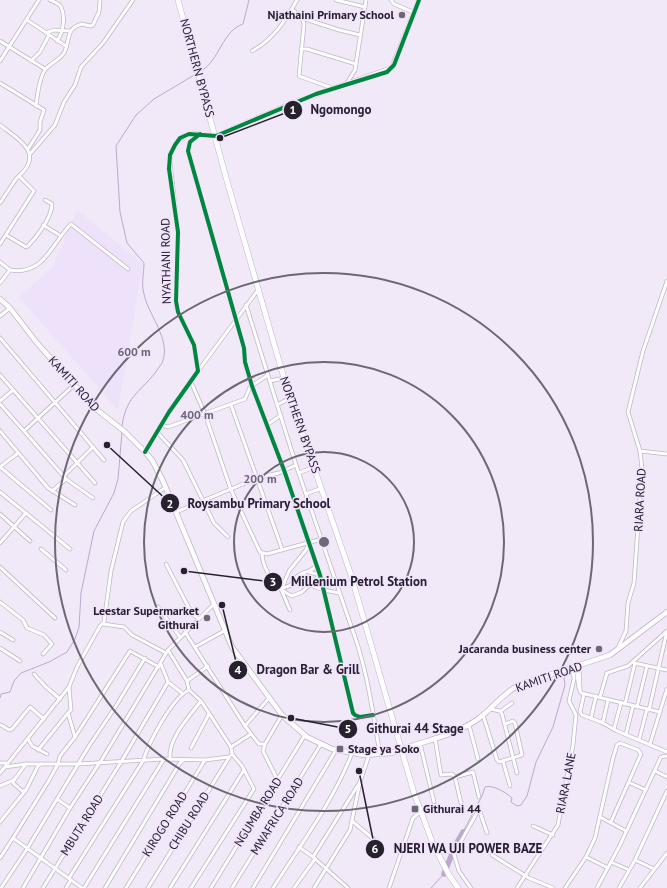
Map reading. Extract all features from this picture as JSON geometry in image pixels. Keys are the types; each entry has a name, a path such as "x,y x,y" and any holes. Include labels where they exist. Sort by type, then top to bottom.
{"main road":[{"name":"NORTHERN BYPASS","path":"178,0 258,290 284,378 322,488 368,630 420,812 441,859 458,888"},
{"name":"KAMITI ROAD","path":"0,299 10,308 37,343 96,409 124,431 145,452 158,471 166,487 224,631 236,654 282,715 305,735 321,744 352,754 369,755 391,753 435,738 469,725 483,715 515,687 602,659 617,652 667,612"}],"street":[{"path":"0,61 39,0"},
{"path":"50,0 61,7 62,31 57,41"},
{"path":"31,61 40,52 48,34 54,30 70,31 79,25 92,25 99,12 100,0"},
{"path":"0,203 16,178 26,169 30,154 55,125 64,102 75,85 81,67 103,43 133,0"},
{"path":"252,51 275,35 297,0"},
{"path":"336,0 365,7"},
{"path":"347,83 354,74 366,0"},
{"path":"392,0 394,4 415,13"},
{"path":"180,138 189,134 216,136 295,102 392,68 419,0"},
{"path":"292,9 302,18 360,35"},
{"path":"302,18 304,24 299,76 332,88"},
{"path":"27,20 66,46"},
{"path":"36,105 38,88 45,69 64,52 70,31"},
{"path":"0,41 45,69"},
{"path":"301,49 307,49 356,64"},
{"path":"0,83 36,105 44,112 40,122 40,130 28,149"},
{"path":"0,125 28,149 30,154"},
{"path":"200,134 190,142 188,151 244,348 245,362 252,386 284,470 320,575 355,715 360,717 374,715"},
{"path":"180,138 190,142"},
{"name":"NYATHANI ROAD","path":"180,138 172,150 169,169 178,227 176,300 178,312 194,345 198,372"},
{"path":"0,244 34,191 19,176"},
{"path":"6,235 26,247 31,243 43,225 52,206 45,200"},
{"path":"0,262 10,270 24,271 41,262 72,224 128,269"},
{"path":"43,225 61,236"},
{"path":"0,283 10,270"},
{"name":"RIARA ROAD","path":"617,652 626,631 628,603 634,583 642,463 640,451 628,412 643,351 667,281"},
{"path":"145,452 161,425 235,319 258,290"},
{"path":"246,305 296,465 365,666 380,754"},
{"path":"0,316 10,308"},
{"path":"0,338 104,460"},
{"path":"0,375 95,483"},
{"path":"161,425 168,427 245,399 252,386 268,375"},
{"path":"270,381 284,378"},
{"path":"191,382 205,414 231,490 262,553 263,562 269,575 281,588 294,596 302,592 320,575"},
{"path":"24,431 56,403 74,384"},
{"path":"13,390 0,403 65,478 93,498"},
{"path":"277,405 290,398"},
{"path":"231,405 282,549"},
{"path":"267,425 281,415"},
{"path":"0,431 52,491 75,505"},
{"path":"157,432 183,460 214,523 228,537"},
{"path":"52,491 93,447"},
{"path":"640,451 667,454"},
{"path":"18,453 0,467 51,510"},
{"path":"176,512 258,478 296,465"},
{"path":"299,473 314,467"},
{"path":"0,773 5,764 28,739 69,686 77,667 100,626 103,624 107,612 111,571 123,522 132,511 166,487"},
{"path":"306,494 322,488"},
{"path":"0,492 70,549"},
{"path":"0,543 26,513"},
{"path":"0,514 30,541"},
{"path":"0,535 4,538"},
{"path":"262,553 267,554 322,539"},
{"path":"290,610 281,588 289,571 306,550 309,542"},
{"path":"41,549 66,570"},
{"path":"166,564 192,614 198,618"},
{"path":"281,588 289,586 300,574 309,572 317,566"},
{"path":"0,567 55,618"},
{"path":"309,572 320,575"},
{"path":"310,585 339,593"},
{"path":"0,602 23,620 27,628 44,635 52,644 43,654"},
{"path":"23,888 70,808 101,762 160,666 167,652 198,618 214,604"},
{"path":"158,607 180,637"},
{"path":"103,624 124,627 132,635 167,652 187,681 190,690 201,701 231,747 230,756"},
{"path":"195,647 224,631"},
{"path":"591,718 606,673 626,668 667,631"},
{"path":"639,740 659,668 667,631"},
{"path":"0,632 13,640"},
{"path":"185,632 245,726 259,744 265,744"},
{"path":"0,648 20,661"},
{"path":"0,858 58,764 60,756 75,737 130,651 160,666 168,682 182,693"},
{"path":"1,888 27,849 78,764 145,658"},
{"path":"633,663 667,670"},
{"path":"625,704 633,663"},
{"path":"187,681 208,666"},
{"path":"626,734 647,666"},
{"path":"576,667 580,692 660,712"},
{"name":"RIARA LANE","path":"517,888 553,835 558,825 573,745 576,713 569,701 576,667"},
{"path":"34,674 46,688 60,699"},
{"name":"MBUTA ROAD","path":"43,888 121,762 168,682"},
{"path":"38,750 71,710 69,686"},
{"path":"650,744 667,689"},
{"path":"66,888 70,879 143,760 146,750 162,721 182,693 190,690"},
{"path":"584,694 580,713 667,752"},
{"path":"245,726 268,698"},
{"path":"603,722 608,700"},
{"path":"170,759 170,747 186,721 201,701"},
{"path":"490,709 500,711 512,703"},
{"path":"614,729 621,703"},
{"path":"1,725 9,730 12,729 30,707 44,719"},
{"path":"500,711 506,724 517,773"},
{"path":"68,713 75,737"},
{"path":"191,748 209,714"},
{"path":"278,781 264,752 265,744 282,715"},
{"path":"483,715 497,760 503,761 522,755 521,744 515,722 506,724"},
{"path":"469,725 478,759"},
{"path":"231,747 251,734"},
{"name":"NGUMBA ROAD","path":"211,888 305,735"},
{"path":"435,738 442,775 452,774 455,777 461,803"},
{"path":"28,739 38,750 47,754"},
{"path":"565,888 586,857 594,842 613,758 619,743 642,753 630,783 614,813 611,822"},
{"name":"MWAFRICA ROAD","path":"232,888 321,744"},
{"path":"418,744 434,802"},
{"path":"253,888 336,750"},
{"path":"273,888 314,826 346,770 352,754"},
{"path":"314,888 342,845 352,821 360,782 369,755"},
{"path":"0,762 5,764 78,764 164,759 205,760 230,756"},
{"path":"191,888 254,789 244,770 230,756"},
{"name":"CHIBU ROAD","path":"148,888 230,756"},
{"path":"597,888 662,756 667,756"},
{"path":"13,838 83,888 164,759"},
{"path":"105,888 180,763 184,760"},
{"name":"KIROGO ROAD","path":"126,888 205,760"},
{"path":"503,761 510,786"},
{"path":"0,786 14,780 26,764"},
{"path":"0,822 26,790 38,766 42,764"},
{"path":"170,888 244,770"},
{"path":"655,771 667,777"},
{"path":"455,777 473,772 479,797"},
{"path":"14,780 13,783 22,791 26,790"},
{"path":"294,888 360,782"},
{"path":"630,783 646,790"},
{"path":"619,888 635,860 667,791"},
{"path":"57,799 70,808"},
{"path":"471,888 459,871 454,854 479,809 487,833"},
{"path":"388,888 413,818 416,813 420,812"},
{"path":"600,817 626,830"},
{"path":"352,821 377,842"},
{"path":"533,826 553,835"},
{"path":"299,847 326,868 348,888"},
{"path":"640,888 667,853"},
{"path":"492,855 526,876 553,888"},
{"path":"586,857 608,868"},
{"path":"635,860 654,869"},
{"path":"611,862 629,870"}],"shaded area":[{"path":"77,210 143,264 118,410 19,297 52,268"}],"waterway":[{"path":"201,71 213,60 230,33 243,24 249,0"},
{"path":"122,426 126,408 134,396 162,363 164,345 162,337 146,302 143,290 144,263 127,243 120,212 116,146 136,115 154,99 196,74"},
{"path":"0,698 1,694 10,692 14,681 21,673 49,662 67,652 75,639 79,627 81,593 94,531 114,493 118,479 122,432"},
{"path":"463,832 482,796 485,787 488,786 503,792 512,798 511,802 517,806 521,805 527,796 536,762 553,727 565,685 565,673"},
{"path":"444,874 455,846 463,832"},
{"path":"431,888 444,874"}],"cycle path":[{"path":"145,452 169,412 198,371 194,345 178,312 176,301 178,232 169,169 170,155 175,145 180,138 189,134 216,136 316,94 387,72 394,65 419,0"},
{"path":"200,134 190,142 188,151 244,348 245,362 252,386 284,470 320,575 353,713 360,717 373,715"}],"place":[{"name":"Njathaini Primary School","path":"402,15"},
{"name":"Ngomongo","path":"220,138"},
{"name":"Roysambu Primary School","path":"107,445"},
{"name":"Millenium Petrol Station","path":"184,571"},
{"name":"Dragon Bar & Grill","path":"222,605"},
{"name":"Leestar Supermarket Githurai","path":"207,618"},
{"name":"Jacaranda business center","path":"599,649"},
{"name":"Githurai 44 Stage","path":"291,718"},
{"name":"Stage ya Soko","path":"340,749"},
{"name":"NJERI WA UJI POWER BAZE","path":"359,771"},
{"name":"Githurai 44","path":"415,809"}]}
